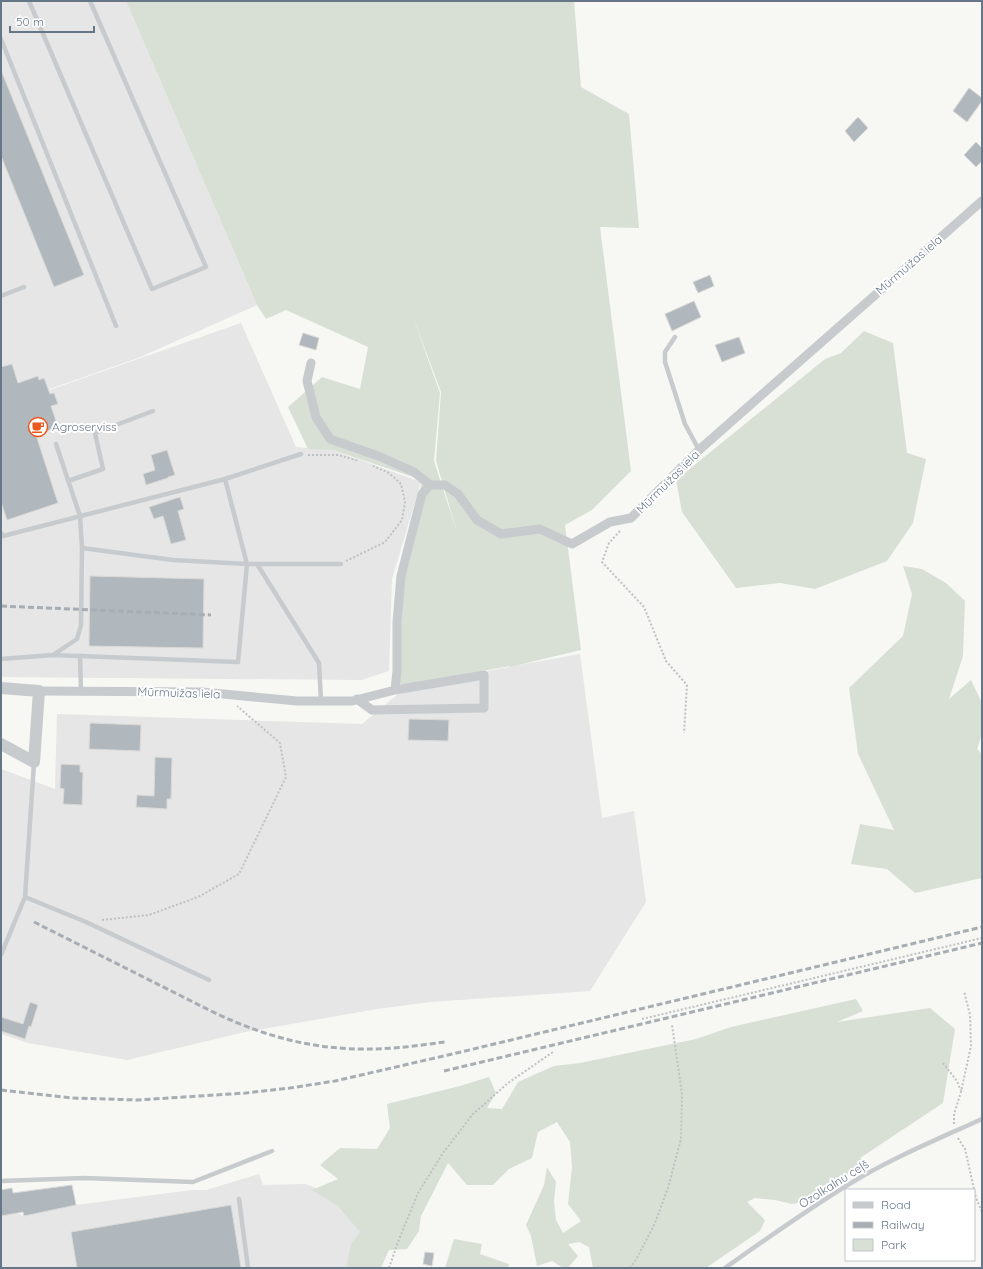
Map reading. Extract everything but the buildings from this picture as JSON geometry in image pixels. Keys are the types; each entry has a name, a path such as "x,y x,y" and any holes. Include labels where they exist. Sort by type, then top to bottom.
{"street":[{"name":"Mūrmuižas iela","path":"430,485 445,485 458,494 477,520 501,534 540,529 572,544 610,522 631,518 699,450 982,201"},
{"path":"311,363 307,381 316,417 330,439 414,472 430,485 422,494 401,576 397,622 397,671 395,690"},
{"name":"Mūrmuižas iela","path":"1,688 81,691 202,692 297,701 352,701 357,699 395,690 484,676 484,708 372,710 357,699"},
{"path":"1,744 34,762 39,690"}],"lane":[{"path":"29,1 152,289 206,267 90,1"},
{"path":"1,39 116,326"},
{"path":"1,296 24,287"},
{"path":"674,337 665,352 665,362 685,424 699,450"},
{"path":"68,481 103,469 95,433 153,411"},
{"path":"53,656 77,639 81,625 82,548 80,516 56,444"},
{"path":"1,533 3,536 225,479 301,454"},
{"path":"1,659 80,656 238,662 247,564 225,479"},
{"path":"82,548 173,560 247,564 341,564"},
{"path":"256,564 319,663 321,701"},
{"path":"80,656 81,691"},
{"path":"1,955 25,897 34,762"},
{"path":"25,897 86,922 209,980"},
{"name":"Ozolkalnu ceļš","path":"725,1268 770,1236 852,1183 884,1165 982,1119"},
{"path":"1,1181 84,1178 193,1182 272,1152"},
{"path":"239,1198 248,1268"}],"path":[{"path":"301,454 338,456 359,461"},
{"path":"341,564 385,542 402,520 405,502 401,484 389,473 372,465"},
{"path":"631,518 609,543 602,562 644,607 666,660 687,685 684,733"},
{"path":"86,922 149,915 198,897 238,874 286,777 280,743 224,694"},
{"path":"642,1020 982,938"},
{"path":"964,991 970,1015 971,1046 961,1092 954,1114 955,1131 965,1149 974,1189"},
{"path":"630,1268 637,1258 655,1223 668,1188 682,1139 682,1094 672,1025"},
{"path":"389,1268 418,1193 443,1153 473,1114 508,1083 553,1052"},
{"path":"943,1063 957,1081 961,1092"},
{"path":"975,1194 982,1212"}],"shaded area":[{"path":"1,1 126,1 257,305 138,358 1,406"},
{"path":"241,323 296,447 333,450 421,482 392,579 389,671 361,680 1,677 1,407"},
{"path":"580,654 602,818 634,811 646,902 590,991 430,1002 377,1009 245,1032 127,1060 28,1043 1,1034 1,769 55,789 57,714 362,724 409,685"},
{"path":"259,1174 263,1185 305,1184 336,1195 364,1227 355,1268 1,1268 1,1216 16,1213 24,1216 76,1205 192,1190 206,1190"}],"green space":[{"path":"126,1 574,1 581,87 629,114 639,228 600,227 631,471 592,510 565,525 581,650 510,667 409,684 399,684 402,583 422,480 333,450 308,449 288,407 322,377 360,389 368,347 286,310 266,319 257,305","holes":["413,317 441,392 436,461 457,532 434,461 440,393"]},
{"path":"864,331 893,343 907,453 926,459 913,523 887,561 815,589 780,583 736,588 682,512 676,480 825,359 841,353"},
{"path":"903,566 922,569 946,583 965,601 963,656 949,699 971,680 982,703 982,734 977,749 982,754 982,878 915,893 887,869 851,864 860,824 894,830 858,754 849,688 903,636 912,594"},
{"path":"856,999 863,1011 837,1022 930,1008 955,1029 943,1103 860,1158 865,1162 808,1201 792,1204 775,1200 755,1198 747,1202 765,1220 760,1231 706,1268 593,1268 589,1247 579,1242 568,1244 578,1256 568,1268 563,1268 552,1261 537,1266 531,1236 526,1225 544,1185 547,1167 556,1182 554,1201 556,1220 563,1233 581,1221 568,1204 572,1167 570,1142 557,1122 538,1132 532,1158 509,1169 493,1185 467,1185 448,1163 421,1216 419,1231 407,1249 389,1250 381,1268 346,1268 351,1244 360,1232 338,1206 312,1190 338,1179 320,1165 340,1148 377,1149 390,1128 387,1104 460,1086 489,1077 496,1093 487,1108 502,1109 518,1082 554,1066 580,1063 696,1039 731,1027"},
{"path":"454,1239 482,1244 480,1254 509,1264 508,1268 445,1268"}],"railway":[{"path":"1,606 211,615"},
{"path":"34,922 211,1011 255,1030 277,1037 322,1046 368,1049 393,1048 445,1042"},
{"path":"1,1090 72,1098 138,1100 246,1093 335,1081 982,927"},
{"path":"444,1071 982,943"}],"place":[{"name":"Agroserviss","path":"38,427"}]}
